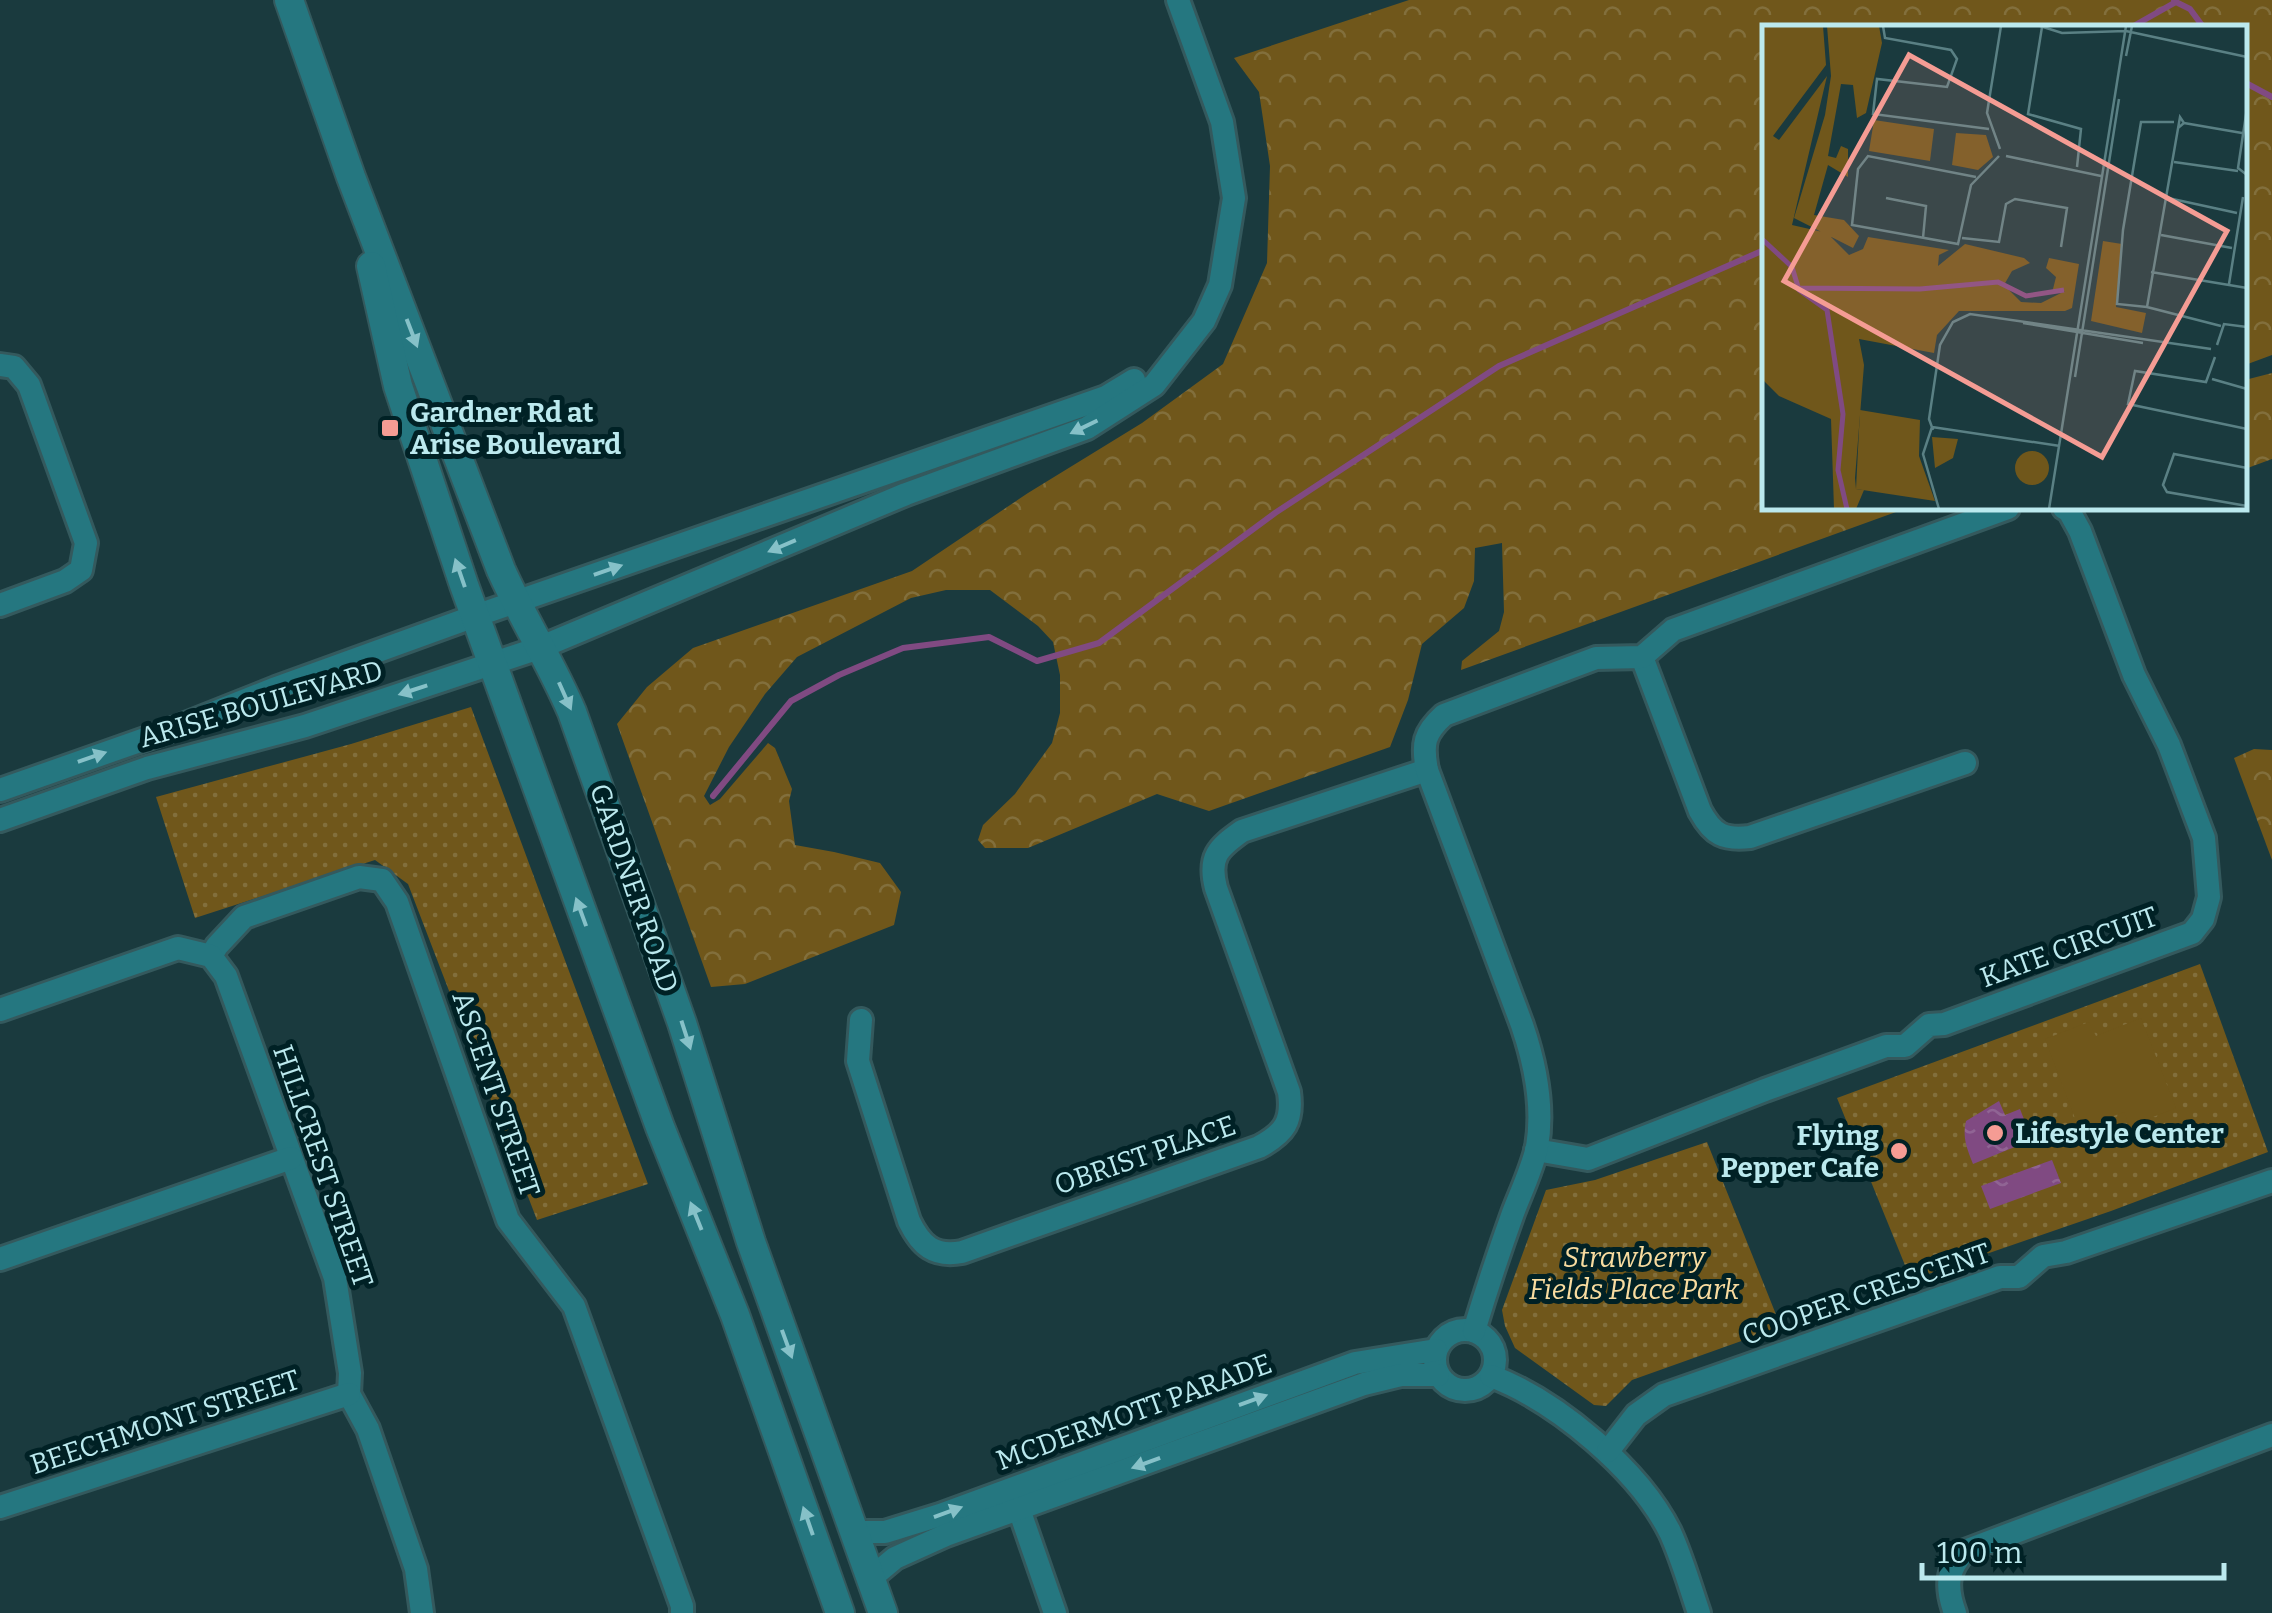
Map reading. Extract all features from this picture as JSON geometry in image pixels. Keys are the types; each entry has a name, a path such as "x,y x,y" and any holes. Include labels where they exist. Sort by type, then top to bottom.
{"street":[{"name":"GARDNER ROAD","path":"290,0 351,177 516,602 572,712 883,1613"},
{"path":"1178,0 1222,122 1234,198 1220,285"},
{"name":"GARDNER ROAD","path":"351,177 398,386 476,616 660,1127 735,1315 840,1613"},
{"name":"ARISE BOULEVARD","path":"0,790 476,616 1106,397 1146,372 1187,330 1220,285"},
{"name":"ARISE BOULEVARD","path":"0,820 147,768 306,726 539,648 906,494 1087,428 1154,385 1204,321 1220,285"},
{"path":"0,365 14,367 29,384 86,543 81,570 65,582 0,605"},
{"path":"898,469 906,494"},
{"path":"1474,1331 1536,1150 1539,1128 1534,1058 1427,770 1426,737 1433,725 1444,715 1596,658 1642,657 1672,630 2002,510"},
{"name":"KATE CIRCUIT","path":"1536,1150 1588,1159 1886,1046 1904,1046 1929,1025 1944,1024 2192,933 2203,919 2209,897 2204,838 2169,745 2134,675 2080,531 2067,510"},
{"path":"1642,657 1700,812 1708,826 1721,835 1734,839 1750,837 1965,763"},
{"name":"OBRIST PLACE","path":"861,1020 858,1061 910,1221 918,1239 946,1254 962,1252 1260,1146 1278,1137 1286,1124 1291,1110 1289,1092 1216,888 1214,860 1222,846 1242,831 1427,770"},
{"name":"ASCENT STREET","path":"211,956 244,916 359,876 382,880 397,902 508,1220 574,1306 682,1613"},
{"path":"0,1010 178,948 211,956"},
{"name":"HILLCREST STREET","path":"211,956 226,976 335,1278 350,1373 349,1394 368,1429 416,1568 422,1613"},
{"path":"0,1259 291,1158"},
{"name":"COOPER CRESCENT","path":"1608,1451 1636,1415 1664,1395 2000,1277 2018,1277 2044,1256 2066,1252 2272,1181"},
{"path":"735,1315 742,1297 733,1264 734,1252 752,1242"},
{"path":"1460,1330 1484,1335 1495,1352 1492,1376 1475,1389 1464,1391 1444,1383 1438,1374 1436,1350 1449,1334 1460,1330"},
{"name":"MCDERMOTT PARADE","path":"854,1532 885,1532 940,1515 1355,1363 1436,1350"},
{"name":"MCDERMOTT PARADE","path":"871,1578 895,1558 946,1536 1364,1384 1401,1375 1438,1374"},
{"path":"1492,1376 1549,1407 1608,1451 1642,1490 1670,1532 1699,1613"},
{"name":"BEECHMONT STREET","path":"0,1507 349,1394"},
{"path":"1955,1613 1948,1581 1954,1562 1965,1551 2272,1435"},
{"path":"1018,1509 1054,1613"}],"green space":[{"path":"1409,0 2272,0 2272,355 2247,364 2247,25 1762,25 1762,510 1901,510 1461,670 1462,661 1499,631 1504,612 1502,543 1475,548 1474,581 1464,608 1422,644 1408,700 1390,747 1209,811 1157,794 1028,848 985,848 978,840 983,825 1015,794 1052,743 1060,713 1060,675 1053,642 990,590 946,590 911,598 797,657 765,694 729,747 704,796 710,805 720,799 768,743 775,748 792,789 789,801 795,845 880,863 901,892 894,925 745,984 711,987 617,724 647,687 693,648 912,571 1142,423 1223,364 1267,263 1270,166 1259,92 1234,58"},
{"path":"2272,373 2272,459 2247,468 2247,379"},
{"path":"471,707 648,1184 537,1220 408,884 375,860 195,918 156,797"},
{"path":"2254,749 2272,750 2272,860 2234,758"},
{"name":"Lifestyle Center","path":"2200,964 2268,1152 1911,1280 1837,1098"},
{"path":"2141,1018 2176,1108 2130,1126 2124,1112 2079,1129 2045,1039 2089,1022 2096,1036"},
{"name":"Strawberry Fields Place Park","path":"1707,1142 1781,1327 1632,1380 1606,1406 1594,1405 1515,1348 1505,1326 1502,1310 1546,1190 1595,1180"}],"water":[{"path":"1999,1101 2005,1115 2020,1109 2027,1127 2017,1132 2022,1144 1973,1164 1965,1138 1966,1121"},
{"path":"2052,1160 2061,1183 1990,1209 1981,1186"}],"waterway":[{"path":"2174,1 2190,9 2202,25"},
{"path":"2135,25 2176,2"},
{"path":"2247,84 2272,97"},
{"path":"713,796 791,701 839,675 903,648 989,637 1037,661 1099,643 1275,513 1499,366 1762,251"}],"place":[{"name":"Gardner Rd at Arise Boulevard","path":"390,428"},
{"name":"Lifestyle Center","path":"1995,1133"},
{"name":"Flying Pepper Cafe","path":"1899,1151"}]}
